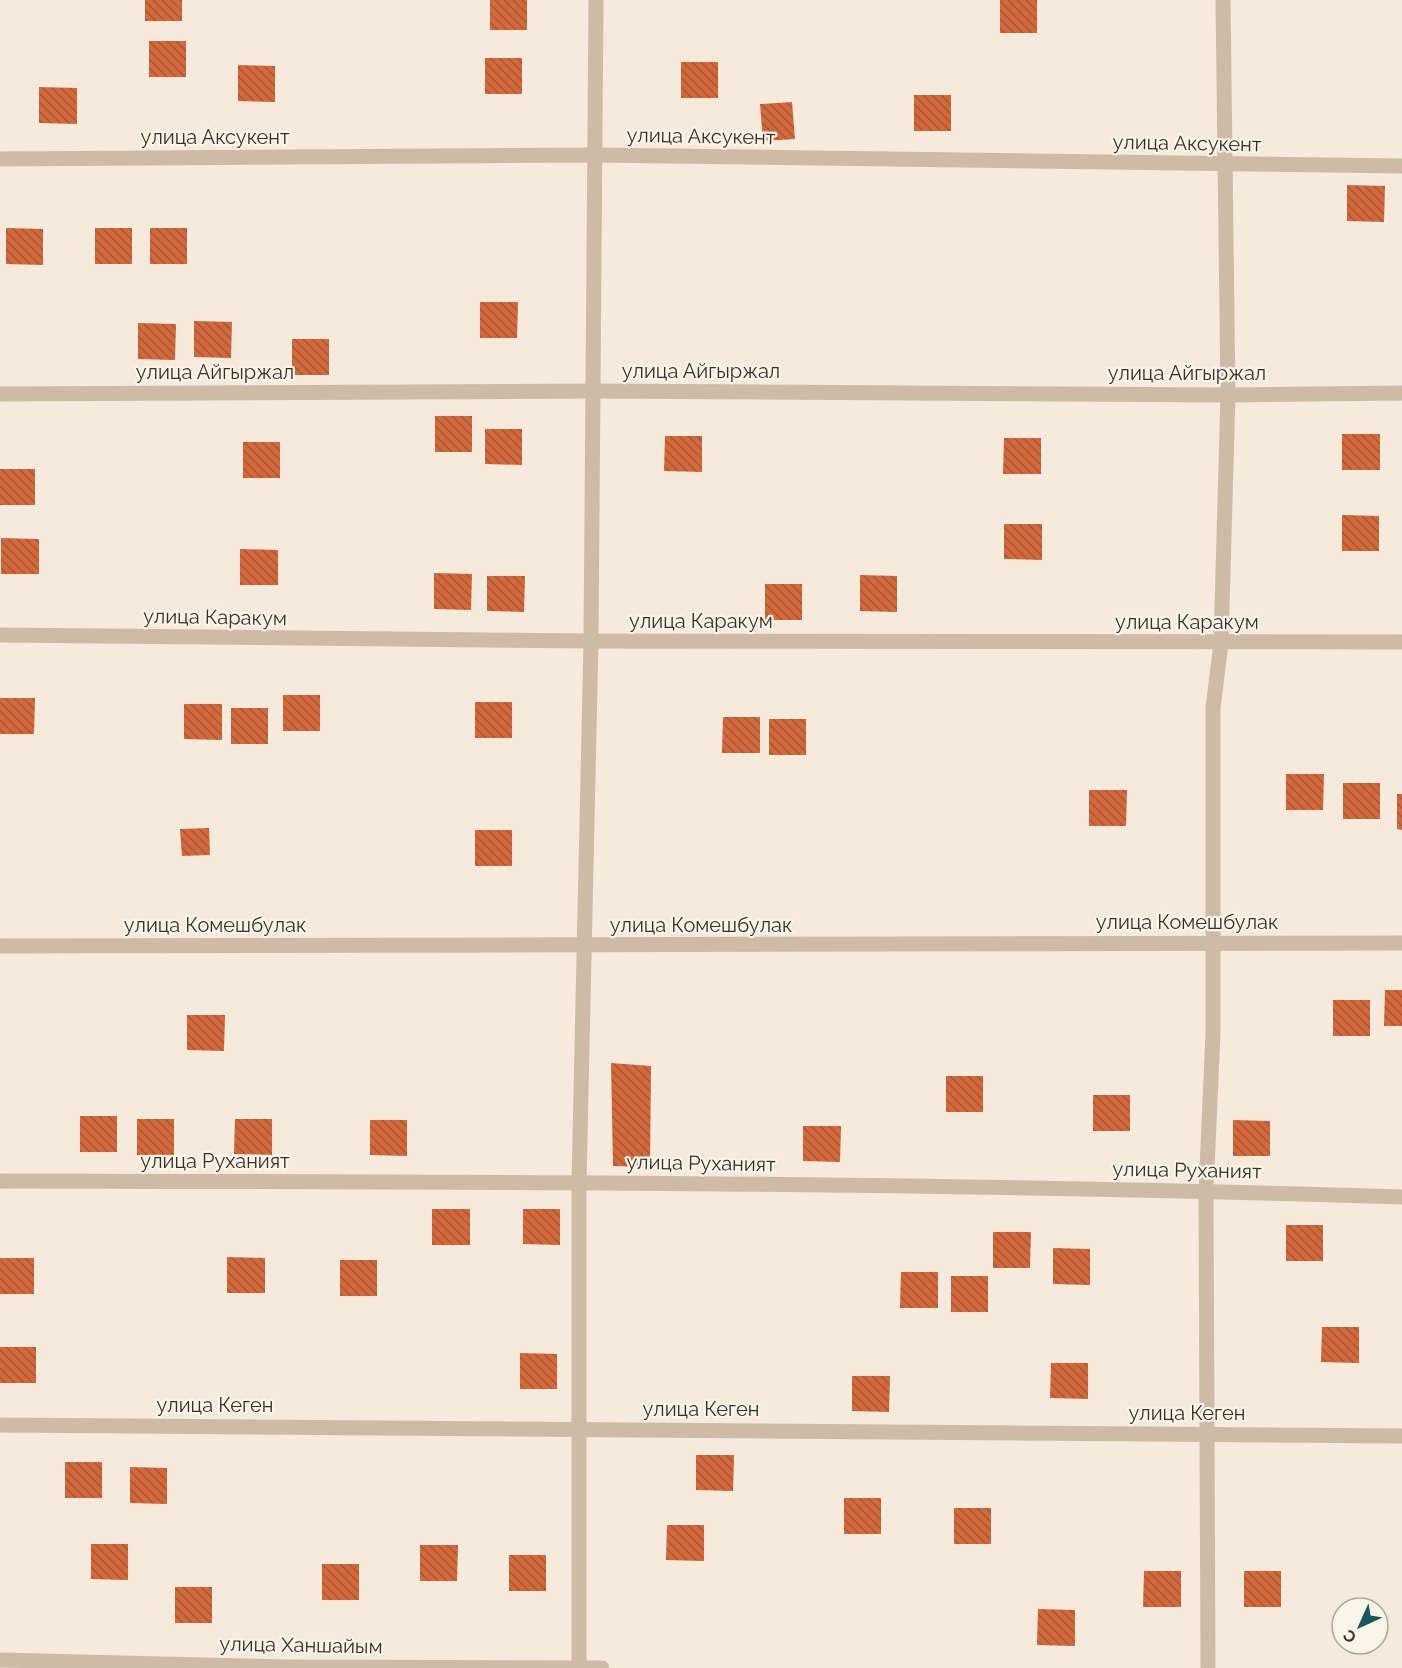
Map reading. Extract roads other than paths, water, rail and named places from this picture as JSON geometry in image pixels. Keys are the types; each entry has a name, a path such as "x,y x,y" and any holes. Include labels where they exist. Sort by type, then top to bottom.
{"street":[{"path":"579,1668 579,1183 591,641 596,0"},
{"path":"1208,1668 1206,1191 1213,1033 1213,708 1221,643 1228,395 1223,0"},
{"name":"улица Аксукент","path":"0,159 594,155 1402,166"},
{"name":"улица Айгыржал","path":"0,394 593,391 1228,395 1402,393"},
{"name":"улица Каракум","path":"0,636 591,641 1402,642"},
{"name":"улица Комешбулак","path":"0,946 1402,942"},
{"name":"улица Руханият","path":"0,1181 579,1183 1206,1191 1402,1197"},
{"name":"улица Кеген","path":"0,1425 1402,1436"},
{"name":"улица Ханшайым","path":"0,1660 290,1667 602,1668"}]}
